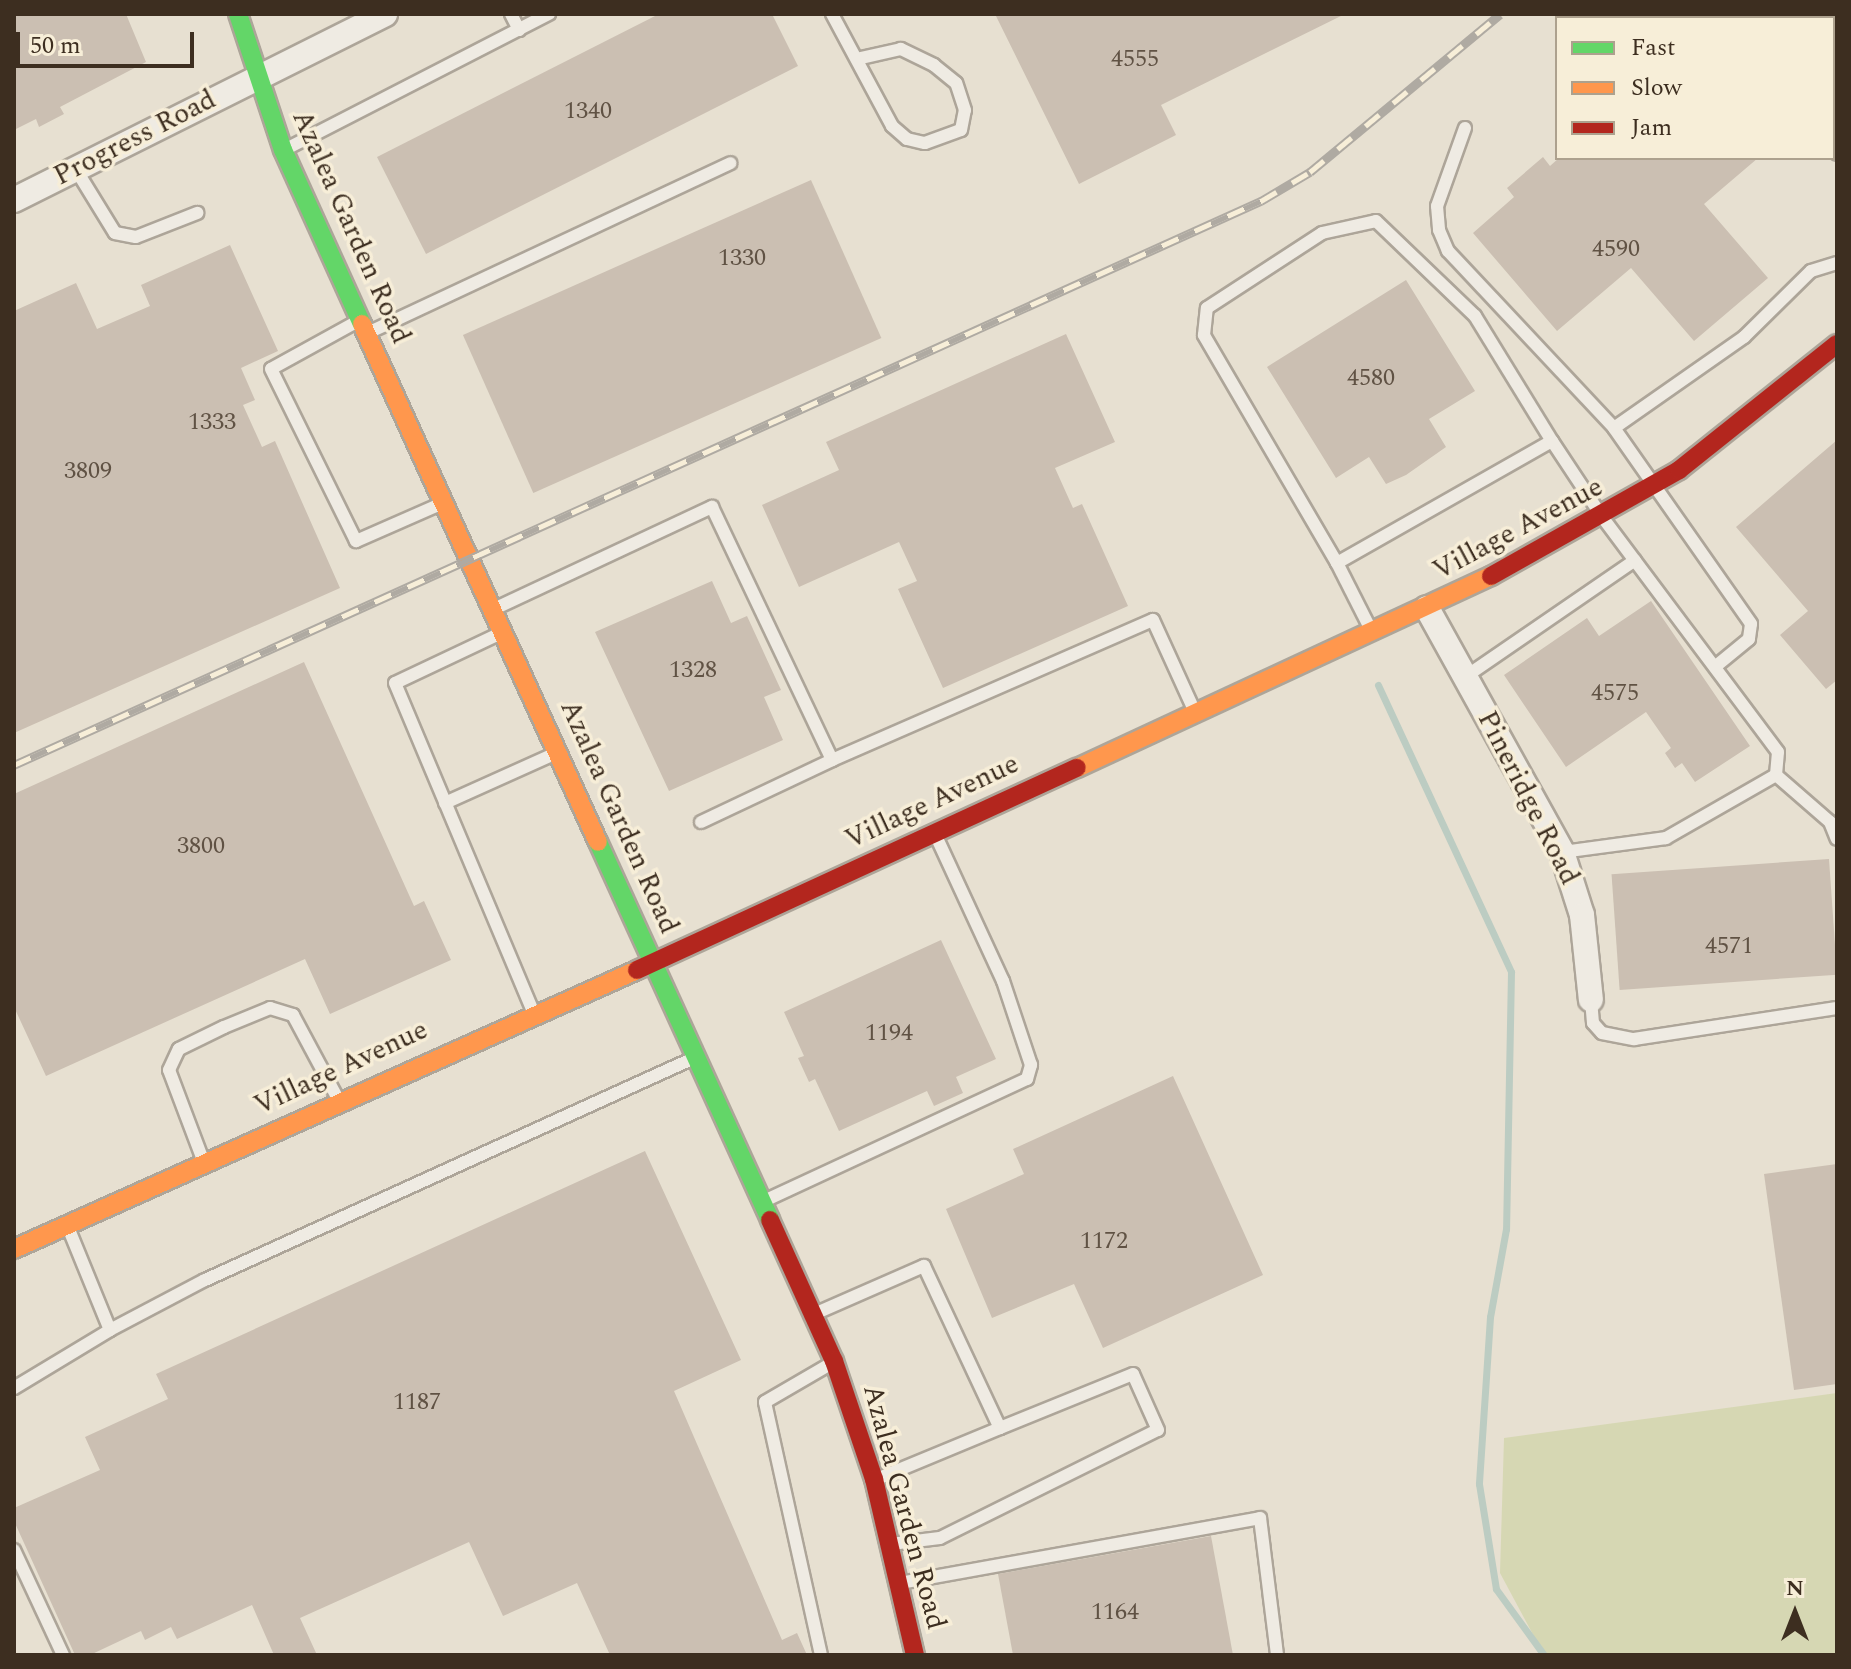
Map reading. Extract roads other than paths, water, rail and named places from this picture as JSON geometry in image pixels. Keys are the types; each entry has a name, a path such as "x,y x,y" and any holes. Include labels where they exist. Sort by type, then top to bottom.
{"street":[{"name":"Azalea Garden Road","path":"238,14 256,77 283,150 764,1201 834,1361 874,1479 915,1655"},
{"name":"Progress Road","path":"14,200 385,14"},
{"name":"Village Avenue","path":"14,1249 339,1100 654,962 934,831 1427,608 1603,518 1749,419 1837,344"},
{"name":"Pineridge Road","path":"1427,608 1562,852 1582,915 1591,1000"}],"lane":[{"path":"511,14 519,30"},
{"path":"283,150 549,14"},
{"path":"832,14 892,126 907,139 944,141 961,130 965,110 956,83 934,65 901,49 857,59"},
{"path":"1465,128 1437,206 1439,230 1448,251 1614,428 1751,624 1749,639 1716,666"},
{"path":"445,502 356,541 271,369 730,163"},
{"path":"75,168 115,233 136,237 197,213"},
{"path":"1372,633 1337,563 1204,335 1207,308 1322,233 1376,221 1475,316 1603,518 1778,752 1776,775"},
{"path":"1614,428 1744,337 1811,271 1837,263"},
{"path":"1337,563 1552,441"},
{"path":"493,609 712,507 832,760"},
{"path":"1465,677 1635,560"},
{"path":"701,822 832,760 1153,620 1196,712"},
{"path":"504,631 395,683 534,1013"},
{"path":"445,803 559,752"},
{"path":"1562,852 1666,838 1776,775"},
{"path":"1776,775 1830,822 1837,839"},
{"path":"764,1201 1027,1079 1031,1065 1003,981 934,831"},
{"path":"1591,1000 1593,1023 1602,1033 1634,1039 1837,1008"},
{"path":"204,1161 169,1070 179,1049 224,1027 270,1008 293,1015 339,1100"},
{"path":"14,1388 110,1330 205,1280 697,1057"},
{"path":"67,1224 110,1330"},
{"path":"814,1314 924,1266 1000,1428"},
{"path":"821,1655 765,1402 834,1361"},
{"path":"874,1479 1133,1374 1158,1430 940,1538 891,1544"},
{"path":"900,1583 1260,1518 1277,1655"},
{"path":"14,1550 63,1655"}],"waterway":[{"path":"1378,685 1511,972 1506,1229 1490,1317 1479,1484 1496,1589 1544,1655"}],"railway":[{"path":"14,765 1261,201 1310,172 1500,14"}]}
